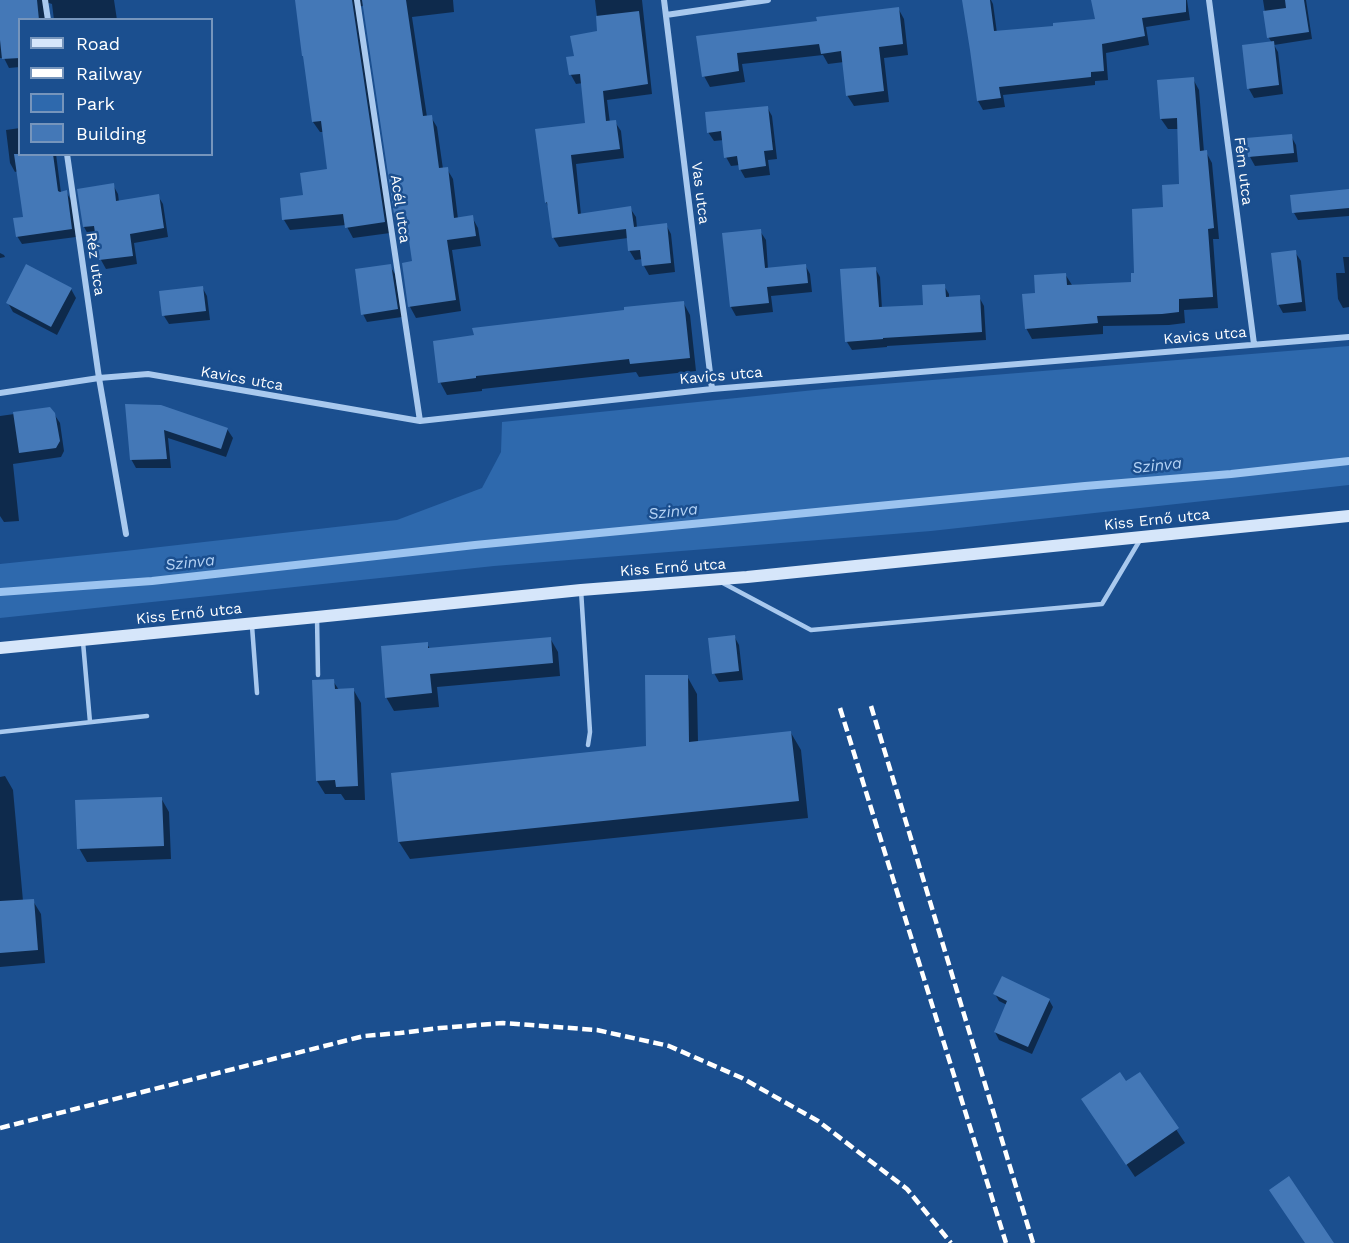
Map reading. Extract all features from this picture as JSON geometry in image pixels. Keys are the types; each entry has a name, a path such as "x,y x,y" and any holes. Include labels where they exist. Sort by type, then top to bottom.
{"street":[{"path":"45,0 48,18"},
{"name":"Acél utca","path":"357,0 420,421"},
{"name":"Vas utca","path":"664,0 712,388"},
{"path":"666,15 768,0"},
{"name":"Fém utca","path":"1209,0 1254,344"},
{"name":"Réz utca","path":"67,156 99,378 126,534"},
{"name":"Kavics utca","path":"0,393 99,378 147,374 420,421 712,388 1349,337"},
{"name":"Kiss Ernő utca","path":"0,648 582,590 716,580 1349,516"}],"lane":[{"path":"716,580 812,630 1102,604 1142,536"},
{"path":"582,590 590,732 588,745"},
{"path":"317,617 318,675"},
{"path":"252,623 257,693"},
{"path":"83,639 90,722"},
{"path":"0,732 147,716"}],"green space":[{"path":"1349,346 1349,485 931,531 494,566 0,618 0,564 397,520 482,488 501,452 502,422 834,388"}],"building":[{"path":"0,0 37,0 39,18 18,18 18,58 2,59"},
{"path":"295,0 352,0 385,222 345,228 343,214 282,220 280,198 303,195 300,173 327,169 321,121 312,122"},
{"path":"362,0 406,0 423,116 432,115 439,168 448,167 454,218 473,215 476,236 447,240 456,300 408,307 402,263 412,261 406,220 395,221"},
{"path":"962,0 990,0 994,31 1053,26 1053,23 1095,19 1091,0 1186,0 1186,12 1142,18 1145,36 1102,44 1104,71 1091,72 1091,77 999,87 1001,98 977,101"},
{"path":"1285,0 1304,0 1309,32 1267,38 1263,11 1286,8"},
{"path":"899,7 903,44 879,47 884,91 846,96 841,51 821,54 819,44 737,53 739,71 702,77 696,36 817,21 816,17"},
{"path":"639,11 648,84 603,91 606,121 616,120 620,149 571,155 578,214 631,206 634,227 667,223 671,263 642,266 640,250 628,251 626,229 552,238 535,129 585,123 580,74 569,75 566,57 574,56 570,36 597,31 596,16"},
{"path":"1274,41 1279,85 1247,89 1242,45"},
{"path":"1194,77 1200,151 1207,150 1214,228 1208,229 1213,297 1179,299 1179,312 1097,316 1098,323 1025,329 1022,294 1035,293 1034,275 1066,273 1067,285 1131,282 1131,273 1134,273 1132,209 1163,207 1162,185 1179,184 1177,118 1160,119 1157,80"},
{"path":"768,106 773,150 764,151 766,166 739,170 737,156 724,158 721,131 707,133 705,112"},
{"path":"1292,134 1294,153 1248,157 1246,138"},
{"path":"14,154 53,156 58,191 67,190 72,229 16,237 13,218 23,217"},
{"path":"114,183 116,201 159,194 164,228 130,234 133,256 99,260 94,226 83,227 77,189"},
{"path":"1349,189 1349,208 1292,213 1290,195"},
{"path":"761,229 765,268 806,264 808,283 767,287 769,303 730,307 722,233"},
{"path":"1296,250 1302,302 1277,305 1271,253"},
{"path":"26,264 72,288 51,327 6,303"},
{"path":"391,264 398,309 361,315 355,269"},
{"path":"876,267 879,307 923,305 922,285 945,284 946,297 980,295 982,332 845,342 840,269"},
{"path":"203,286 206,311 162,316 159,291"},
{"path":"684,301 690,358 630,364 629,359 476,376 476,378 438,383 433,341 474,335 472,328"},
{"path":"125,404 161,405 228,428 221,449 164,430 167,459 130,460"},
{"path":"50,407 55,413 60,441 56,448 19,453 13,412"},
{"path":"735,635 739,671 712,674 708,638"},
{"path":"551,637 553,663 430,674 432,693 385,698 381,646 428,642 428,648"},
{"path":"645,675 688,675 689,742 791,731 799,801 398,842 391,773 646,746"},
{"path":"334,679 335,689 354,688 358,786 336,787 335,780 316,781 312,680"},
{"path":"162,797 164,846 77,849 75,800"},
{"path":"34,899 38,950 0,953 0,901"},
{"path":"1002,976 1050,999 1028,1047 994,1032 1007,1001 993,994"},
{"path":"1120,1072 1126,1081 1140,1072 1179,1128 1126,1165 1081,1099"},
{"path":"1289,1176 1334,1243 1305,1243 1269,1190"}],"waterway":[{"name":"Szinva","path":"0,592 152,581 475,545 1349,461"}],"railway":[{"path":"871,706 1033,1243"},
{"path":"840,708 1006,1243"},
{"path":"0,1128 364,1036 503,1023 597,1030 669,1046 742,1078 818,1121 907,1189 951,1243"}]}
